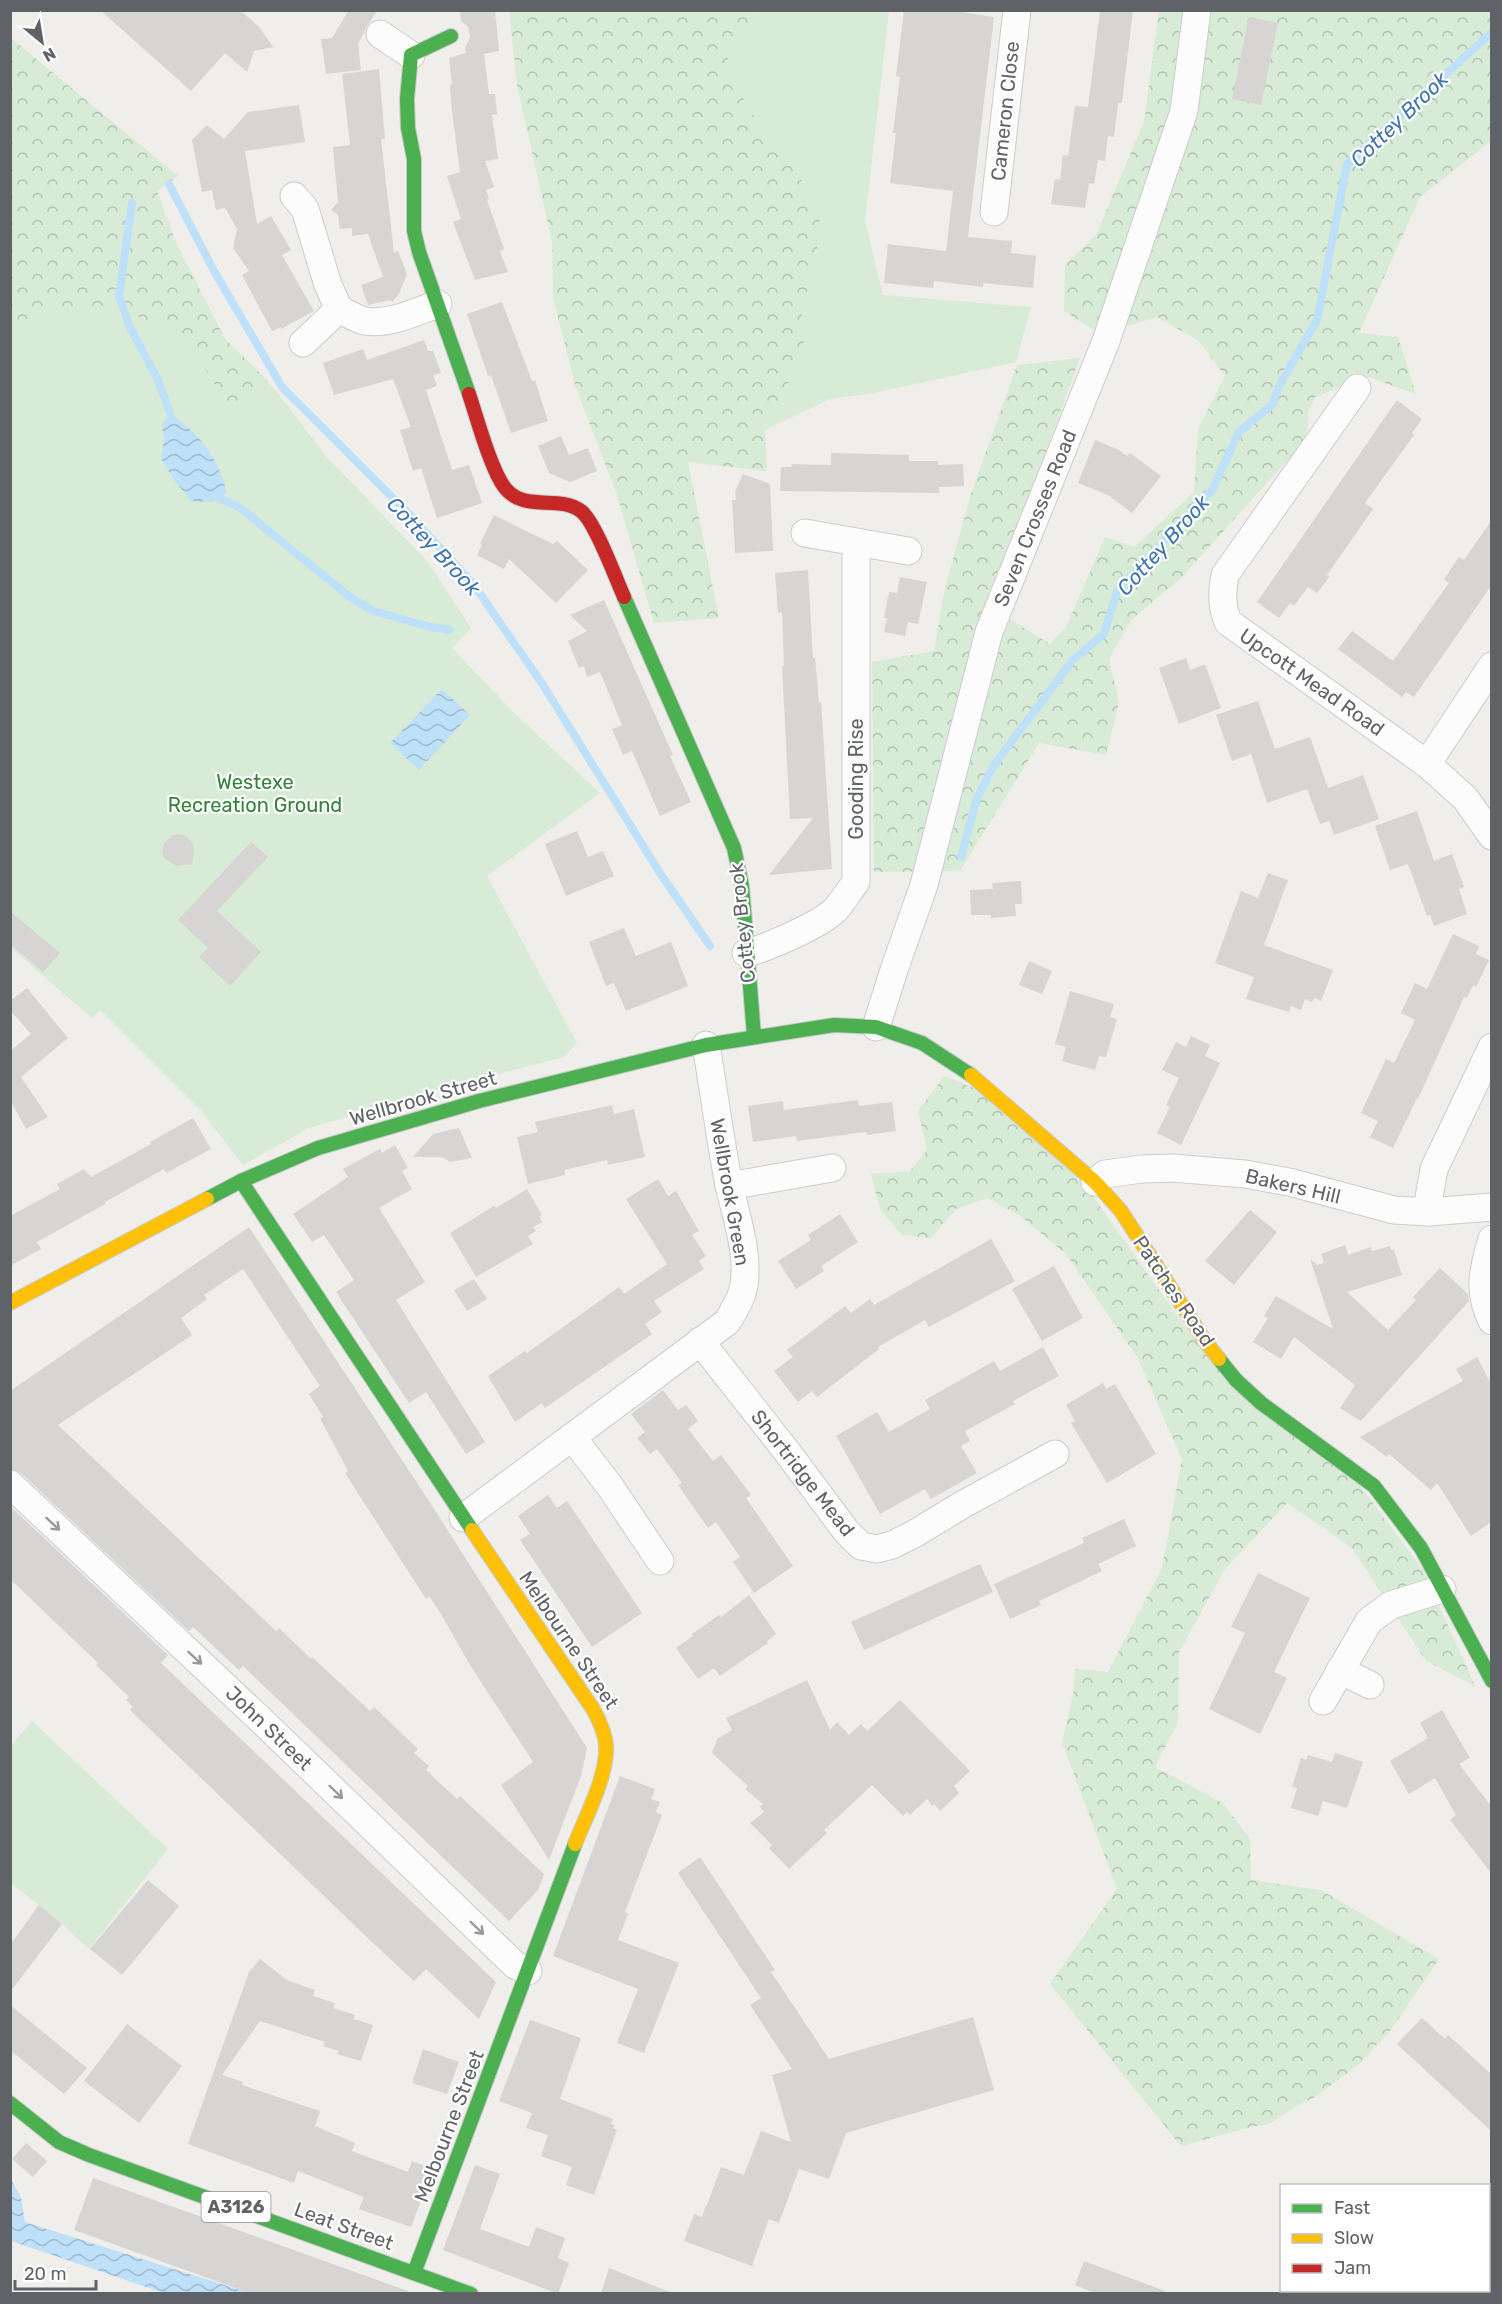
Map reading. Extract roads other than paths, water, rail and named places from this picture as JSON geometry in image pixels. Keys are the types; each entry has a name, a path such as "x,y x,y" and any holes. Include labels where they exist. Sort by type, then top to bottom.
{"street":[{"name":"Cameron Close","path":"994,212 1017,10"},
{"name":"Seven Crosses Road","path":"876,1027 924,885 989,632 1106,341 1184,111 1197,10"},
{"path":"380,34 411,55 451,36"},
{"name":"Cottey Brook","path":"411,55 407,99 408,129 414,159 414,231 419,252 497,474 505,489 518,500 567,505 582,511 592,525 734,848 742,886 754,1036"},
{"path":"294,196 305,209 328,285 339,309 364,321 383,321 438,304"},
{"path":"303,343 339,309"},
{"name":"Upcott Mead Road","path":"1357,388 1330,410 1225,575 1222,593 1223,610 1228,622 1427,764 1466,798 1491,836"},
{"path":"805,532 908,551"},
{"name":"Gooding Rise","path":"746,953 778,942 835,911 856,882 856,542"},
{"path":"1427,764 1491,666"},
{"name":"Wellbrook Street","path":"10,1303 241,1181 318,1148 405,1122 706,1045 834,1025 876,1027"},
{"name":"Patches Road","path":"876,1027 922,1043 967,1072 1095,1182 1121,1211 1205,1341 1236,1380 1261,1403 1374,1486 1421,1548 1491,1681"},
{"name":"Wellbrook Green","path":"463,1518 727,1322 739,1303 744,1287 745,1269 742,1244 729,1186 706,1045"},
{"path":"1429,1212 1434,1169 1491,1047"},
{"path":"729,1186 832,1168"},
{"name":"Bakers Hill","path":"1095,1182 1105,1174 1173,1168 1240,1173 1289,1182 1394,1210 1429,1212 1491,1207"},
{"name":"Melbourne Street","path":"241,1181 265,1221 592,1709 602,1725 606,1744 606,1763 414,2273"},
{"path":"1491,1239 1482,1275 1482,1288 1491,1322"},
{"name":"Shortridge Mead","path":"700,1341 846,1531 861,1546 877,1549 914,1534 1055,1454"},
{"path":"572,1437 609,1485 660,1562"},
{"name":"John Street","path":"10,1484 272,1731 515,1965 528,1971"},
{"path":"1323,1701 1369,1621 1391,1605 1442,1589"},
{"path":"1340,1670 1370,1685"},
{"name":"Leat Street","path":"10,2103 59,2142 471,2294"}],"water":[{"path":"170,413 199,438 213,457 227,493 213,502 191,501 174,480 161,458 164,440 162,425"},
{"path":"442,689 470,715 419,770 390,743"},
{"path":"10,2178 21,2197 25,2222 250,2293 164,2293 11,2241"}],"waterway":[{"name":"Cottey Brook","path":"961,857 977,798 994,765 1072,661 1104,634 1117,591 1212,490 1239,432 1272,405 1279,386 1317,320 1347,164 1492,32"},
{"name":"Cottey Brook","path":"169,184 214,271 282,387 408,513 474,585 543,685 660,873 710,946"},
{"path":"132,203 119,296 130,327 158,380 170,413"},
{"path":"219,498 239,507 350,597 373,611 430,627 450,630"}],"park label":[{"name":"Westexe Recreation Ground","path":"255,794"}]}
